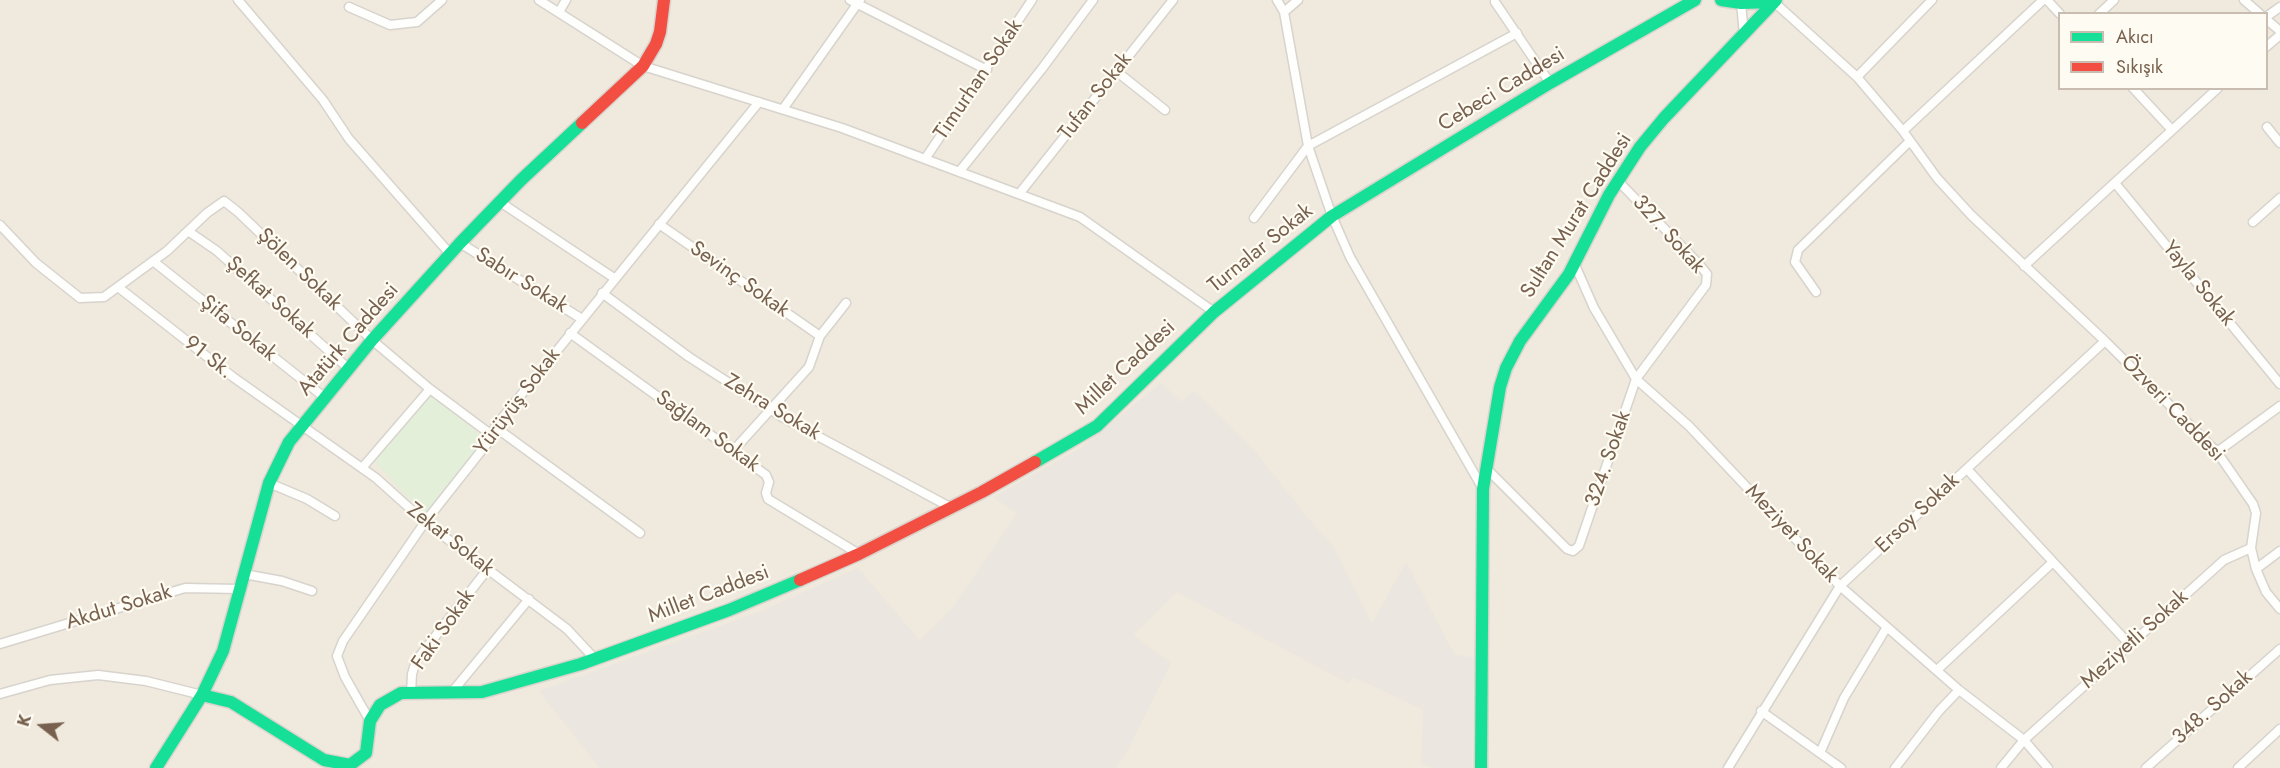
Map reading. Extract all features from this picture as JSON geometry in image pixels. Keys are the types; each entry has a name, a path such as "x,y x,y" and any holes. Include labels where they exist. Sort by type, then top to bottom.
{"street":[{"path":"238,0 323,100 349,139 451,255"},
{"path":"349,7 390,25 417,22 442,0"},
{"path":"539,0 643,66 842,128 1080,217 1214,312"},
{"path":"559,12 566,0"},
{"name":"Atatürk Caddesi","path":"156,768 202,695 223,651 269,483 278,461 301,425 372,340 520,180 643,66 656,45 664,0"},
{"name":"Timurhan Sokak","path":"925,159 1032,0"},
{"path":"959,172 1041,70 1093,0"},
{"name":"Tufan Sokak","path":"1019,194 1173,0"},
{"path":"1277,0 1284,12 1308,146 1332,216 1350,257 1483,489"},
{"path":"1284,12 1298,0"},
{"name":"Cebeci Caddesi","path":"1332,216 1550,83 1695,0"},
{"path":"1721,0 1741,3 1775,1"},
{"path":"1857,77 1932,0"},
{"path":"1903,131 2045,0 2058,12"},
{"path":"2101,12 2114,0"},
{"path":"2244,0 2258,12"},
{"path":"783,109 856,1 987,70"},
{"name":"Özveri Caddesi","path":"1775,1 1857,77 1903,131 1937,178 2024,266 2105,341 2217,452 2253,504 2256,513 2251,548 2256,569 2266,592 2280,609"},
{"name":"Sultan Murat Caddesi","path":"1481,768 1483,489 1500,387 1506,368 1520,341 1575,265 1618,180 1640,147 1664,118 1775,1"},
{"path":"1495,2 1550,83"},
{"path":"1741,3 1744,35"},
{"path":"2268,16 2280,7"},
{"path":"2268,20 2280,33 2268,44"},
{"path":"1254,218 1308,146 1517,33"},
{"path":"1116,71 1165,110"},
{"path":"2135,90 2172,130"},
{"path":"2024,266 2216,90"},
{"name":"Yürüyüş Sokak","path":"370,721 345,677 337,656 343,641 425,522 494,431 614,278 759,102"},
{"path":"2267,128 2280,143"},
{"path":"1816,292 1795,262 1798,250 1910,141"},
{"name":"327. Sokak","path":"1618,180 1707,274 1706,285 1636,379"},
{"name":"Yayla Sokak","path":"2115,183 2280,384"},
{"path":"2253,222 2280,198"},
{"name":"Şölen Sokak","path":"188,231 224,201 372,340 430,388 640,533"},
{"path":"500,202 614,278"},
{"name":"Turnalar Sokak","path":"1214,312 1332,216"},
{"name":"Sevinç Sokak","path":"659,224 820,336"},
{"path":"0,225 36,263 80,298 104,297 153,261 188,231"},
{"name":"Şefkat Sokak","path":"188,231 217,251 349,369"},
{"name":"Sabır Sokak","path":"460,243 582,319"},
{"name":"Şifa Sokak","path":"153,261 324,397"},
{"name":"Meziyet Sokak","path":"1575,265 1594,308 1636,379 1689,426 1840,586 1959,690 2024,740 2048,768"},
{"name":"91 Sk.","path":"118,287 233,377 301,425"},
{"name":"Zehra Sokak","path":"602,293 689,357 771,410 950,507"},
{"path":"734,451 809,367 820,336 846,303"},
{"name":"Millet Caddesi","path":"370,721 380,705 401,693 482,692 595,659 729,610 859,554 982,492 1097,426 1214,312"},
{"name":"Sağlam Sokak","path":"570,333 766,475 769,482 766,493 768,499 859,554"},
{"name":"Ersoy Sokak","path":"1728,768 1840,586 2105,341"},
{"name":"324. Sokak","path":"1486,468 1567,549 1573,551 1583,539 1636,379"},
{"path":"362,468 430,388"},
{"path":"2217,452 2280,406"},
{"name":"Zekat Sokak","path":"301,425 362,468 425,522 567,629 595,659"},
{"path":"1967,469 2130,645"},
{"path":"269,483 307,499 335,516"},
{"name":"Meziyetli Sokak","path":"2007,766 2024,740 2224,560 2251,548"},
{"path":"2256,569 2280,551"},
{"path":"1937,670 2053,562"},
{"name":"Faki Sokak","path":"411,693 412,674 416,661 487,570"},
{"path":"244,574 282,581 312,591"},
{"name":"Akdut Sokak","path":"0,644 185,588 240,589"},
{"path":"452,692 528,599"},
{"path":"1820,753 1844,698 1887,627"},
{"name":"348. Sokak","path":"2146,768 2280,649"},
{"path":"0,694 50,680 98,675 146,681 231,702 324,760 350,765 366,753 370,721"},
{"path":"1895,768 1939,711 1959,690"},
{"path":"1761,711 1841,768"},
{"path":"2238,768 2280,729"}],"shaded area":[{"path":"0,0 2280,0 2280,768 0,768"},
{"path":"1161,383 1181,402 1194,391 1255,451 1334,548 1372,624 1406,562 1454,654 1474,658 1472,768 1433,768 1421,764 1423,710 1354,677 1348,683 1177,592 1133,635 1171,663 1129,748 1116,768 600,768 539,691 759,612 858,568 920,641 954,606 1017,513 993,497 1081,448"}],"green space":[{"path":"431,392 486,440 424,515 373,460"}],"traffic: fast":[{"path":"1035,462 1097,426 1214,312 1332,216 1550,83 1695,0"},
{"path":"1721,0 1741,3 1774,2"},
{"path":"1481,768 1483,489 1500,387 1506,368 1520,341 1569,274 1609,195 1640,147 1664,118 1776,0"},
{"path":"156,768 202,695 223,651 269,483 289,442 372,340 460,243 521,180 582,123"},
{"path":"202,695 231,702 324,760 350,765 366,753 370,721 380,705 401,693 482,692 581,664 729,610 800,580"}],"traffic: jam":[{"path":"582,123 643,66 660,32 664,0"},
{"path":"800,580 859,554 982,492 1035,462"}]}
